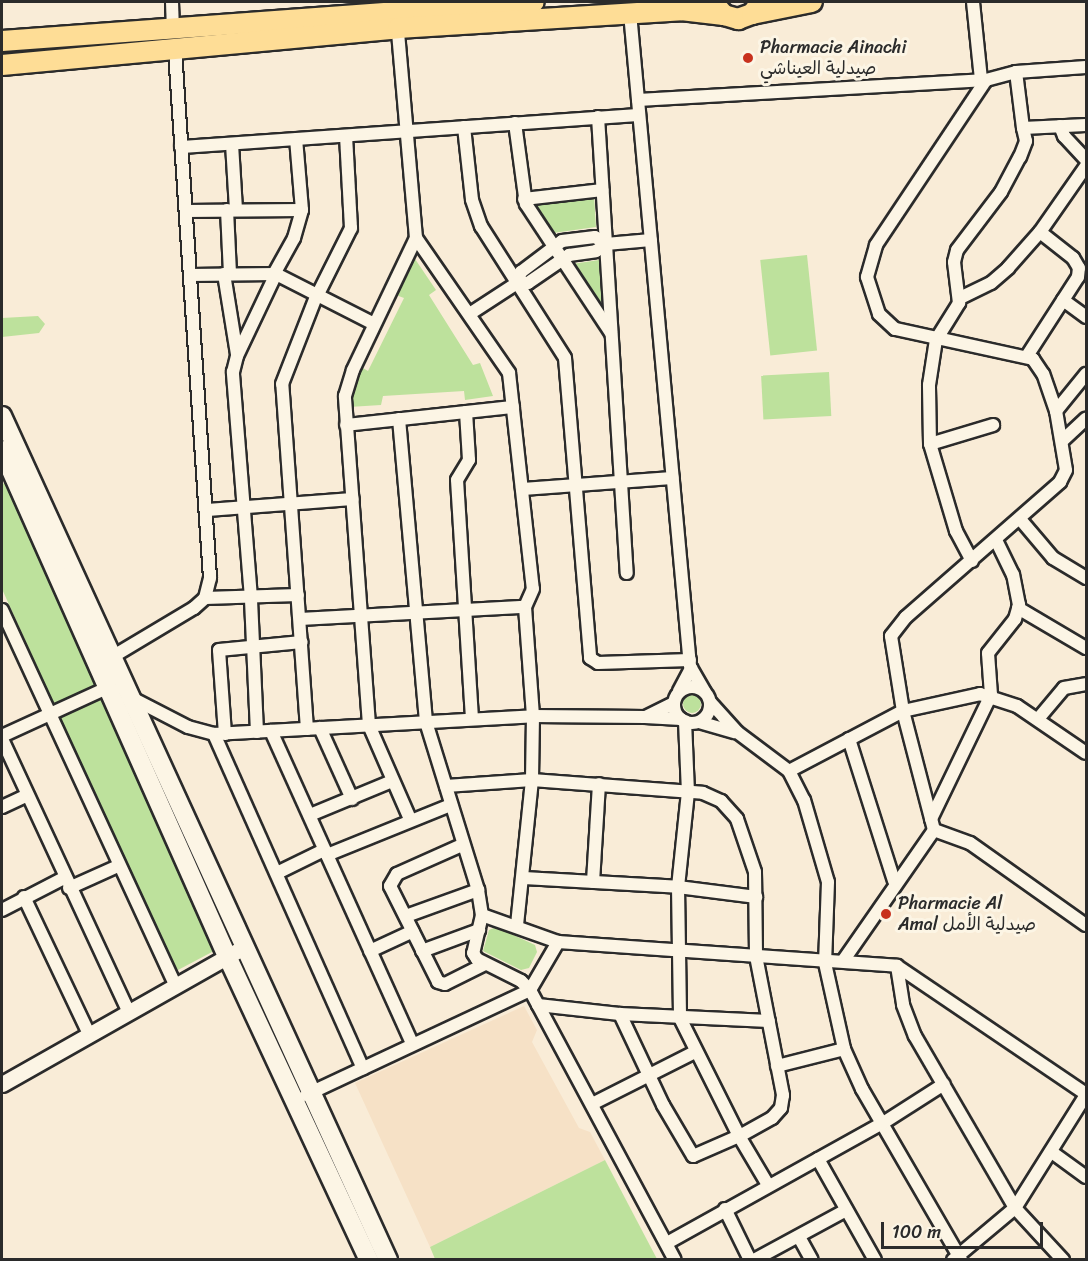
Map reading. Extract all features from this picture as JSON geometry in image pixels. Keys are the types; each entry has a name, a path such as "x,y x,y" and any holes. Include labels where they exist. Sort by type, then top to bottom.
{"main road":[{"path":"2,65 175,51 534,2"},
{"path":"2,41 174,28 630,13 681,5 719,8 738,19 756,8 801,2"},
{"path":"2,416 12,470"},
{"path":"2,450 104,661 115,694 228,956 304,1096 388,1260"},
{"path":"115,694 245,948 369,1260"}],"street":[{"path":"172,2 174,28"},
{"path":"973,2 983,80 868,262 871,294 888,324 936,340 1027,356 1040,369 1056,411 1062,441 1064,477 1020,519 906,617 891,636 903,711 932,824 970,843 1085,922"},
{"path":"482,915 558,942 825,963 843,961 897,966 1086,1095 1053,1153 1015,1208 957,1258 844,1049 825,963 828,882 815,832 789,771 736,732 708,698 690,664 630,13"},
{"path":"397,20 416,238 348,382 346,425 369,726 410,819"},
{"path":"175,51 207,510 210,578 205,598"},
{"path":"638,100 983,80 1016,72 1086,68"},
{"path":"960,298 954,267 957,250 1001,192 1026,141 1016,72"},
{"path":"181,147 639,115"},
{"path":"598,117 627,573"},
{"path":"515,123 524,199 552,248 612,334"},
{"path":"1023,128 1086,125"},
{"path":"1060,126 1064,136 1086,160"},
{"path":"464,127 476,213 565,358 590,657 598,663 690,664"},
{"path":"307,729 293,505 282,384 317,294 351,228 346,136"},
{"path":"257,732 251,598 233,372 237,356 294,238 302,210 296,139"},
{"path":"232,144 227,274 237,356"},
{"path":"972,561 956,531 930,444 926,411 936,340 960,298 991,283 1040,232 1086,166"},
{"path":"524,199 602,190"},
{"path":"186,211 302,210"},
{"path":"1027,356 1063,300 1079,268 1073,258 1040,232"},
{"path":"517,283 521,272 562,241 596,237 606,244"},
{"path":"416,238 471,314 509,374 533,589 525,607 533,716 532,780 524,878 517,926"},
{"path":"471,314 517,283 528,283 560,260 596,251 606,244 651,240"},
{"path":"190,275 275,274 374,324"},
{"path":"1063,300 1086,317"},
{"path":"1056,411 1086,374"},
{"path":"346,425 513,406"},
{"path":"466,412 469,460 457,480 472,719"},
{"path":"399,419 426,722 462,845 478,890 482,915 473,953 485,964 520,981 530,990 675,1260"},
{"path":"1062,441 1086,419"},
{"path":"930,444 993,425"},
{"path":"522,489 673,478"},
{"path":"207,510 353,499"},
{"path":"1020,519 1053,558 1086,578"},
{"path":"843,961 932,824 991,695 988,653 1015,619 1018,608 1013,575 996,540"},
{"path":"104,661 205,598 298,595"},
{"path":"300,619 525,607"},
{"path":"1018,608 1086,648"},
{"path":"2,610 118,866 175,984"},
{"path":"302,642 219,650 220,734 277,873 363,1068"},
{"path":"690,664 676,697 683,720 688,792 678,887 680,1018 739,1136 768,1185"},
{"path":"1038,719 1064,688 1086,684"},
{"path":"645,717 690,687 708,698"},
{"path":"128,1011 26,796 2,737 50,714 115,694 188,727 220,734 533,716 645,717 699,722 736,732"},
{"path":"789,771 903,711 964,696 991,695 1038,719 1086,753"},
{"path":"699,722 708,715 708,698"},
{"path":"320,728 352,799"},
{"path":"271,731 412,1044"},
{"path":"849,739 894,881"},
{"path":"446,786 532,780 688,792 713,796 737,819 752,853 756,897 756,956 777,1066 781,1108 739,1136 693,1156 648,1076 620,1014"},
{"path":"310,815 392,781"},
{"path":"593,882 598,784"},
{"path":"2,807 26,796"},
{"path":"277,873 410,819 451,805"},
{"path":"462,845 392,878 390,886 432,975 441,984 485,964"},
{"path":"2,910 24,897 118,866"},
{"path":"524,878 678,887 756,897"},
{"path":"405,915 478,890"},
{"path":"24,897 88,1032"},
{"path":"422,951 479,930"},
{"path":"370,951 413,931"},
{"path":"304,1096 530,990 558,942"},
{"path":"2,1084 88,1032 245,948"},
{"path":"897,966 908,1021 1015,1208 1063,1260"},
{"path":"538,1005 620,1014 769,1021"},
{"path":"777,1066 844,1049"},
{"path":"592,1104 695,1052"},
{"path":"667,1242 883,1123 944,1084"},
{"path":"1053,1153 1086,1177"},
{"path":"818,1159 875,1260"},
{"path":"725,1209 750,1260"},
{"path":"754,1260 846,1210"},
{"path":"799,1237 812,1260"}],"shaded area":[{"path":"524,1006 537,1030 532,1042 579,1128 590,1132 605,1160 430,1247 355,1083"}],"green space":[{"path":"594,195 596,227 553,233 532,201"},
{"path":"807,255 817,350 770,355 760,260"},
{"path":"413,256 436,290 429,295 473,365 480,363 493,396 465,400 464,391 383,396 381,405 349,407 349,391 361,367 368,371 404,298 396,295"},
{"path":"599,260 602,308 572,264"},
{"path":"38,316 45,324 39,333 2,337 2,318"},
{"path":"829,372 831,416 763,419 761,376"},
{"path":"5,483 216,945 212,952 178,970 172,966 2,589 2,484"},
{"path":"692,695 698,698 701,704 698,710 692,713 686,710 683,704 686,698"},
{"path":"496,927 535,945 537,952 529,968 521,970 483,951 489,930"},
{"path":"605,1160 657,1259 435,1259 430,1247"}],"place":[{"name":"Pharmacie Ainachi صيدلية العيناشي","path":"748,58"},
{"name":"Pharmacie Al Amal صيدلية الأمل","path":"886,914"}]}
